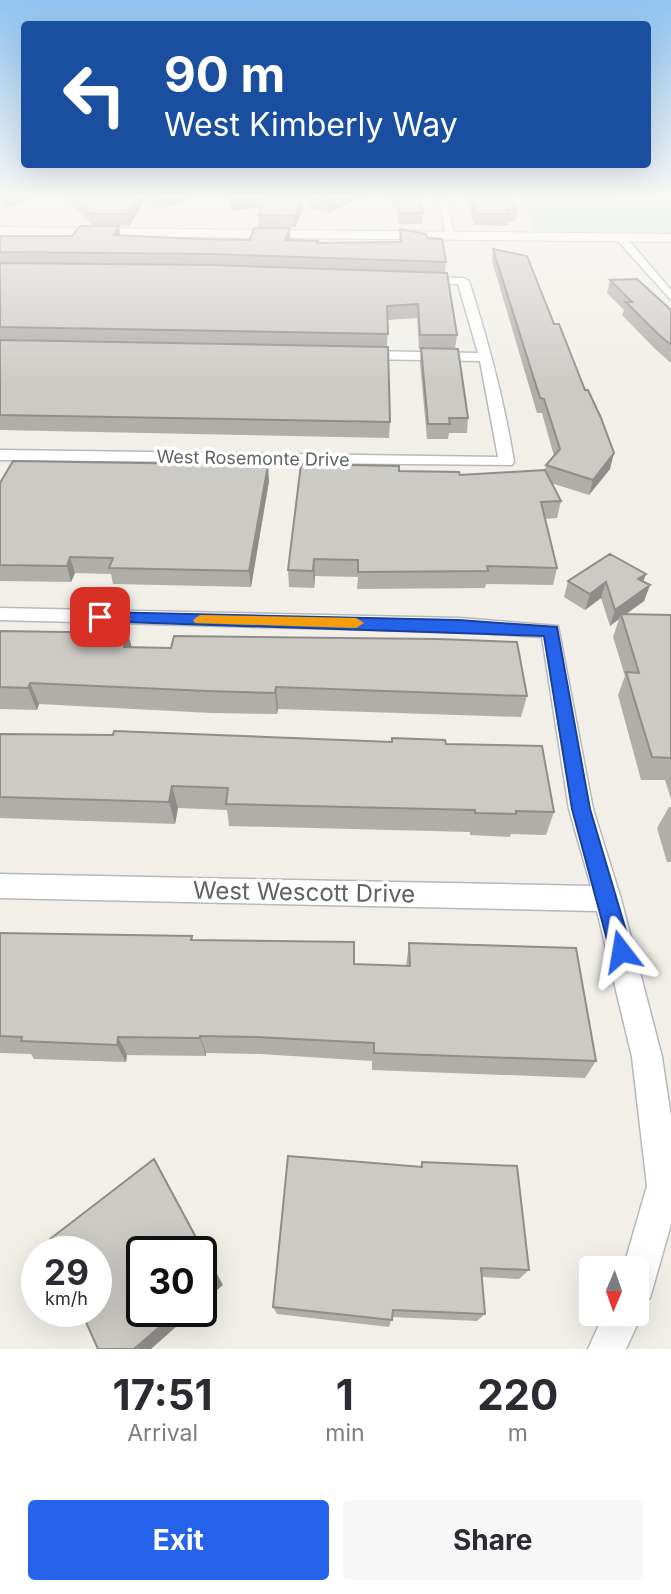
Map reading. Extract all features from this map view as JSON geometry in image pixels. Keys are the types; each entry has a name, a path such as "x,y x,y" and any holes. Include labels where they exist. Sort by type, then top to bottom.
{"street":[{"path":"639,260 671,298"},
{"path":"348,354 487,357 463,281 411,279"},
{"name":"West Rosemonte Drive","path":"0,455 506,462 499,409 487,357"},
{"path":"0,614 459,625 551,631 581,809 608,899 647,1057 664,1186 645,1256"},
{"name":"West Wescott Drive","path":"0,886 608,899"},
{"path":"607,1349 618,1326"}],"building":[{"path":"386,260 446,260 446,262"},
{"path":"496,260 529,260 554,324 559,324 585,390 588,390 601,418 614,453 593,480 546,465 560,449 544,399 540,398"},
{"path":"0,263 211,265 447,273 457,335 420,335 418,304 387,306 388,334 0,327"},
{"path":"637,279 671,310 671,345 626,302 632,302 610,280"},
{"path":"0,340 388,347 390,422 0,415"},
{"path":"421,348 458,349 468,418 449,418 450,424 428,424"},
{"path":"13,461 268,465 249,571 109,568 113,558 70,557 67,566 0,565 0,483"},
{"path":"301,464 399,466 399,471 459,472 460,475 545,470 561,501 541,502 557,568 487,566 488,571 358,572 358,560 314,559 313,571 288,570"},
{"path":"610,554 646,574 638,579 650,585 615,610 606,582 590,594 568,581"},
{"path":"621,614 671,615 671,758 652,757 626,672 639,673"},
{"path":"0,631 128,633 124,647 171,648 174,636 517,642 527,696 276,687 275,693 30,683 28,688 0,687"},
{"path":"114,731 392,742 392,738 445,740 446,744 542,746 554,812 475,813 475,810 226,804 228,788 172,786 169,802 0,797 0,734 113,735"},
{"path":"0,933 192,936 191,940 354,942 354,964 410,966 409,943 576,948 596,1061 374,1053 374,1043 256,1037 118,1037 117,1045 21,1041 22,1037 0,1036"},
{"path":"288,1156 422,1167 422,1162 517,1166 529,1270 481,1268 485,1314 393,1310 392,1320 273,1307"},
{"path":"154,1159 195,1236 126,1236 126,1327 159,1327 134,1349 98,1349 88,1327 112,1327 112,1236 54,1236"}],"slow traffic":[{"path":"200,620 356,623"}],"route":[{"path":"100,617 459,625 551,631 581,809 621,951"}]}
